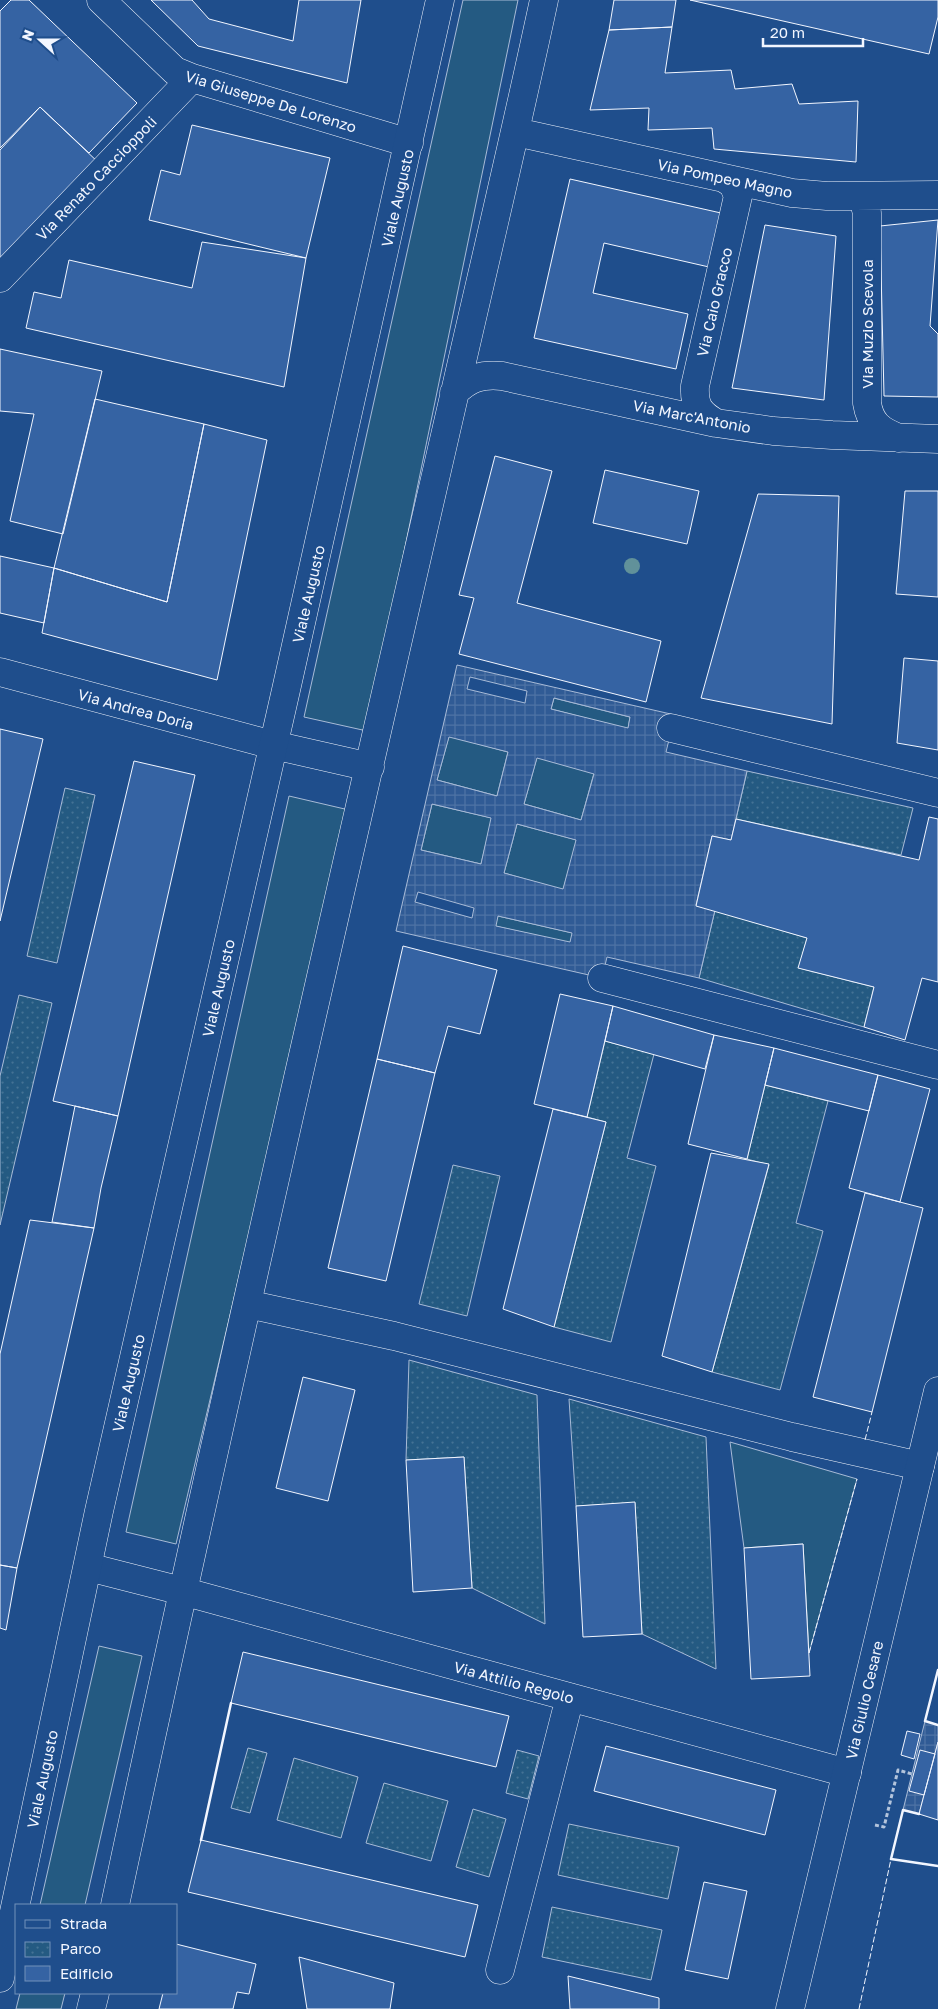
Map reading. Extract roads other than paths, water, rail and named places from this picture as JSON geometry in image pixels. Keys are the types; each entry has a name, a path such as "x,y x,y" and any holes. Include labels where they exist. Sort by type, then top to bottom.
{"street":[{"name":"Via Giuseppe De Lorenzo","path":"101,0 175,72 409,143"},
{"name":"Viale Augusto","path":"16,1904 88,1567 440,0"},
{"path":"115,1904 182,1591 454,394 516,132 544,0"},
{"name":"Via Renato Caccioppoli","path":"0,278 192,78"},
{"name":"Via Pompeo Magno","path":"516,132 792,193 827,196 938,195"},
{"name":"Via Caio Gracco","path":"716,423 705,416 698,408 694,398 695,386 738,196 733,184 725,179"},
{"name":"Via Muzio Scevola","path":"856,196 864,202 867,213 868,413 878,428 902,438"},
{"name":"Via Marc'Antonio","path":"454,394 472,378 482,375 502,376 716,423 773,431 938,439"},
{"name":"Via Andrea Doria","path":"0,672 273,745 370,767"},
{"path":"672,728 938,793"},
{"path":"602,978 938,1065"},
{"path":"247,1304 394,1336 792,1438 920,1466"},
{"name":"Via Giulio Cesare","path":"790,2009 938,1391"},
{"name":"Via Attilio Regolo","path":"88,1567 847,1773"},
{"path":"500,1970 570,1697"},
{"name":"Viale Augusto","path":"0,1978 15,1908"},
{"path":"91,2009 95,1994"}]}
